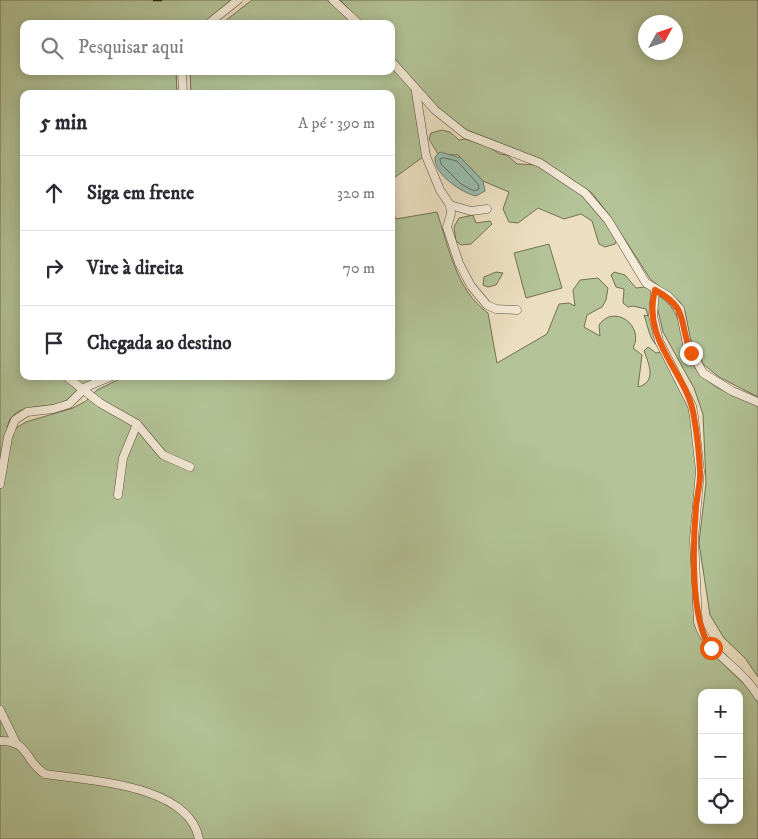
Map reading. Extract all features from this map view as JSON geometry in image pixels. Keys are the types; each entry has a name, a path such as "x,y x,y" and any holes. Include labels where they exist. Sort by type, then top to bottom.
{"street":[{"path":"213,20 238,0"},
{"path":"333,0 355,20"},
{"path":"395,65 435,110 465,134 540,163 585,193 608,220 640,274 655,290 668,296 680,309 687,344 703,372 732,391 758,402"},
{"path":"182,75 183,90"},
{"path":"413,85 418,97 426,156 440,190 450,205 451,214 446,224 449,236 471,286 480,298 496,310 517,310"},
{"path":"450,205 471,211 487,209"},
{"path":"655,290 653,316 659,341 692,406 694,417 700,471 694,539 698,622 711,648 751,684 758,696"},
{"path":"70,380 82,391 137,424 163,455 190,467"},
{"path":"0,484 8,437 15,420 27,412 53,409 68,404 91,384 102,380"},
{"path":"118,495 124,458 137,424"},
{"path":"0,710 16,743 25,750 38,770 45,774 138,790 172,802 188,814 197,829 199,839"},
{"path":"0,741 16,743"}],"shaded area":[{"path":"0,0 231,0 207,20 20,20 20,75 176,75 177,90 20,90 20,380 94,380 82,386 63,402 22,410 10,419 7,428 16,428 26,422 73,408 86,401 97,390 118,380 395,380 395,217 396,219 437,212 450,254 461,280 477,304 488,313 497,363 547,334 559,304 569,303 575,306 573,290 580,280 598,278 608,288 606,300 602,307 587,315 584,327 600,336 599,325 605,319 612,316 620,317 631,325 635,332 636,340 633,348 642,355 638,387 644,385 650,377 644,351 648,347 656,353 661,352 688,406 691,419 697,472 691,554 695,626 705,646 750,690 758,703 758,839 0,839"},
{"path":"252,0 327,0 350,20 226,20"},
{"path":"340,0 758,0 758,397 719,377 703,364 690,338 685,311 680,302 651,280 609,215 592,193 541,159 467,130 444,114 395,59 395,20 360,20"},
{"path":"395,69 413,92 423,157 395,177 395,90 191,90 190,75 395,75"},
{"path":"442,130 450,132 459,140 465,139 489,147 500,154 507,155 517,164 540,165 580,191 609,226 617,240 615,244 605,247 599,244 592,221 581,214 564,219 538,208 518,223 509,222 503,209 509,192 483,181 458,155 438,154 429,139 431,133"},
{"path":"473,215 476,223 490,221 492,224 471,244 461,245 456,241 454,227 459,218"},
{"path":"549,244 562,288 526,298 514,253"},
{"path":"496,272 503,273 496,285 488,287 483,285 484,277"},
{"path":"614,272 625,275 636,288 645,287 653,292 650,314 659,347 653,341 649,332 644,315 648,316 646,309 633,306 628,307 623,303 624,289 616,287 611,275"},
{"path":"657,295 674,311 679,321 687,352 700,374 720,389 758,405 758,677 745,658 724,638 710,615 699,543 706,483 703,414 694,388 663,332 657,306"}],"water":[{"path":"440,152 461,158 483,181 485,191 476,196 470,194 456,187 443,176 435,157"}],"railway":[{"path":"153,0 166,0"}],"route":[{"path":"691,353 687,344 680,309 668,296 655,290 652,304 655,328 664,352 692,406 694,417 700,471 694,539 696,596 698,622 706,642 711,648"}]}
